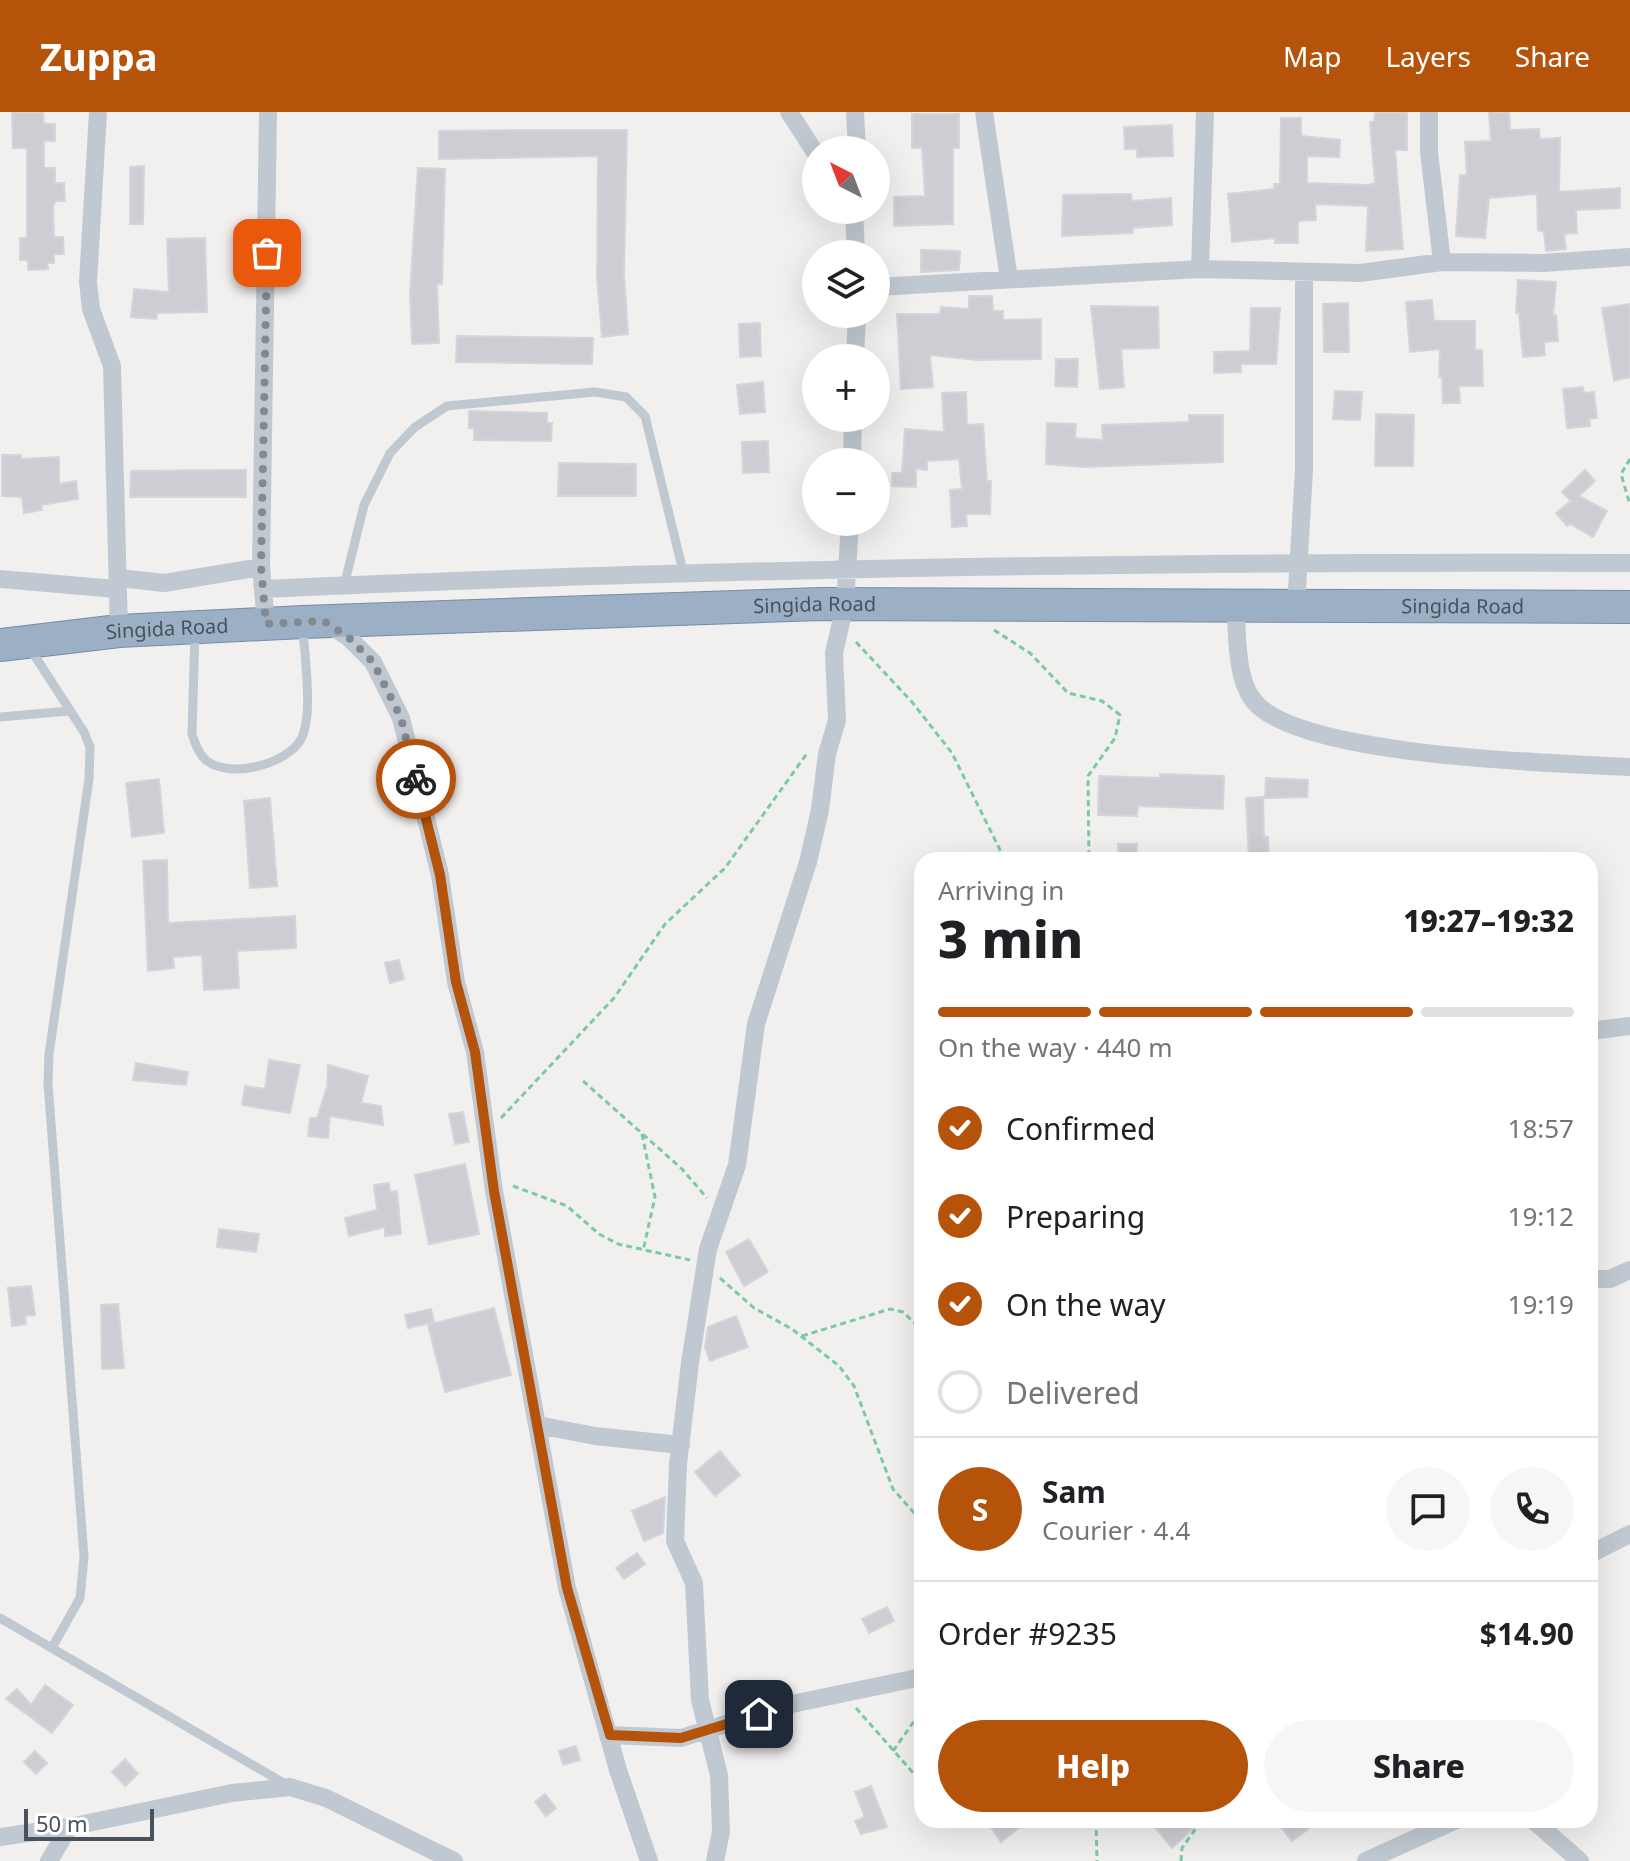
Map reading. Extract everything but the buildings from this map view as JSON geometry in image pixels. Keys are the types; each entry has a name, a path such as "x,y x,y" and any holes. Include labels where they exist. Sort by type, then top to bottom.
{"highway":[{"name":"Singida Road","path":"13,644 119,631 313,622 1235,605 1630,607"}],"street":[{"path":"98,112 88,282 91,309 112,366 119,631"},
{"path":"266,624 261,567 268,112"},
{"path":"789,112 804,136"},
{"path":"855,112 856,136"},
{"path":"984,112 1009,279"},
{"path":"1200,269 1205,112"},
{"path":"1429,112 1429,152 1442,262"},
{"path":"890,286 1200,269 1304,274 1375,272 1442,262 1543,263 1630,257"},
{"path":"1296,607 1304,470 1304,274"},
{"path":"715,1861 721,1803 719,1775 705,1731 697,1676 694,1583 675,1541 673,1522 706,1266 737,1165 756,1024 808,862 835,727 834,653 848,569 849,536"},
{"path":"263,589 683,571 1378,560 1630,563"},
{"path":"0,579 164,583 261,567"},
{"path":"1235,605 1242,675 1253,699 1271,716 1304,730 1465,758 1630,767"},
{"path":"313,622 348,637 373,662 401,718 440,875 456,982 475,1052 490,1159 567,1588 649,1861"},
{"path":"1598,1030 1630,1026"},
{"path":"1598,1279 1610,1279 1630,1270"},
{"path":"538,1425 595,1436 681,1445"},
{"path":"1598,1550 1630,1534"},
{"path":"610,1735 654,1739 705,1731 787,1705 914,1679"},
{"path":"0,1837 69,1827 232,1793 290,1787 326,1798 454,1861"},
{"path":"49,1861 69,1827"},
{"path":"1366,1861 1438,1828"},
{"path":"1542,1828 1580,1861"}],"lane":[{"path":"344,586 364,505 390,453 415,427 447,406 595,392 626,397 645,416 654,441 683,571"},
{"path":"195,627 191,710 196,748 208,762 228,768 249,767 288,757 303,737 313,622"},
{"path":"13,644 69,711 90,747 89,779 52,1023 48,1083 84,1557 80,1598 53,1646"},
{"path":"0,717 69,711"},
{"path":"0,1618 53,1646 290,1787"}],"path":[{"path":"1630,459 1621,474 1630,505"},
{"path":"842,614 952,753 1001,852"},
{"path":"987,627 1030,653 1068,693 1102,701 1120,715 1115,738 1088,776 1089,852"},
{"path":"486,1131 614,998 665,924 725,868 787,778 816,743 835,727"},
{"path":"583,1081 682,1169 720,1213"},
{"path":"642,1131 655,1197 643,1251"},
{"path":"490,1159 519,1190 567,1206 599,1234 618,1244 643,1251 667,1252 706,1266 754,1308 802,1336 839,1366 854,1386 893,1489 914,1513"},
{"path":"802,1336 890,1309 903,1312 914,1322"},
{"path":"842,1694 914,1774"},
{"path":"893,1751 914,1721"},
{"path":"1096,1828 1097,1861"},
{"path":"1181,1861 1182,1848 1196,1828"}],"way so far":[{"path":"267,253 261,567 266,624 324,621 348,637 373,662 401,718 416,779"}],"route":[{"path":"416,779 440,875 456,982 475,1052 494,1191 567,1588 610,1735 681,1738 759,1714"}]}
